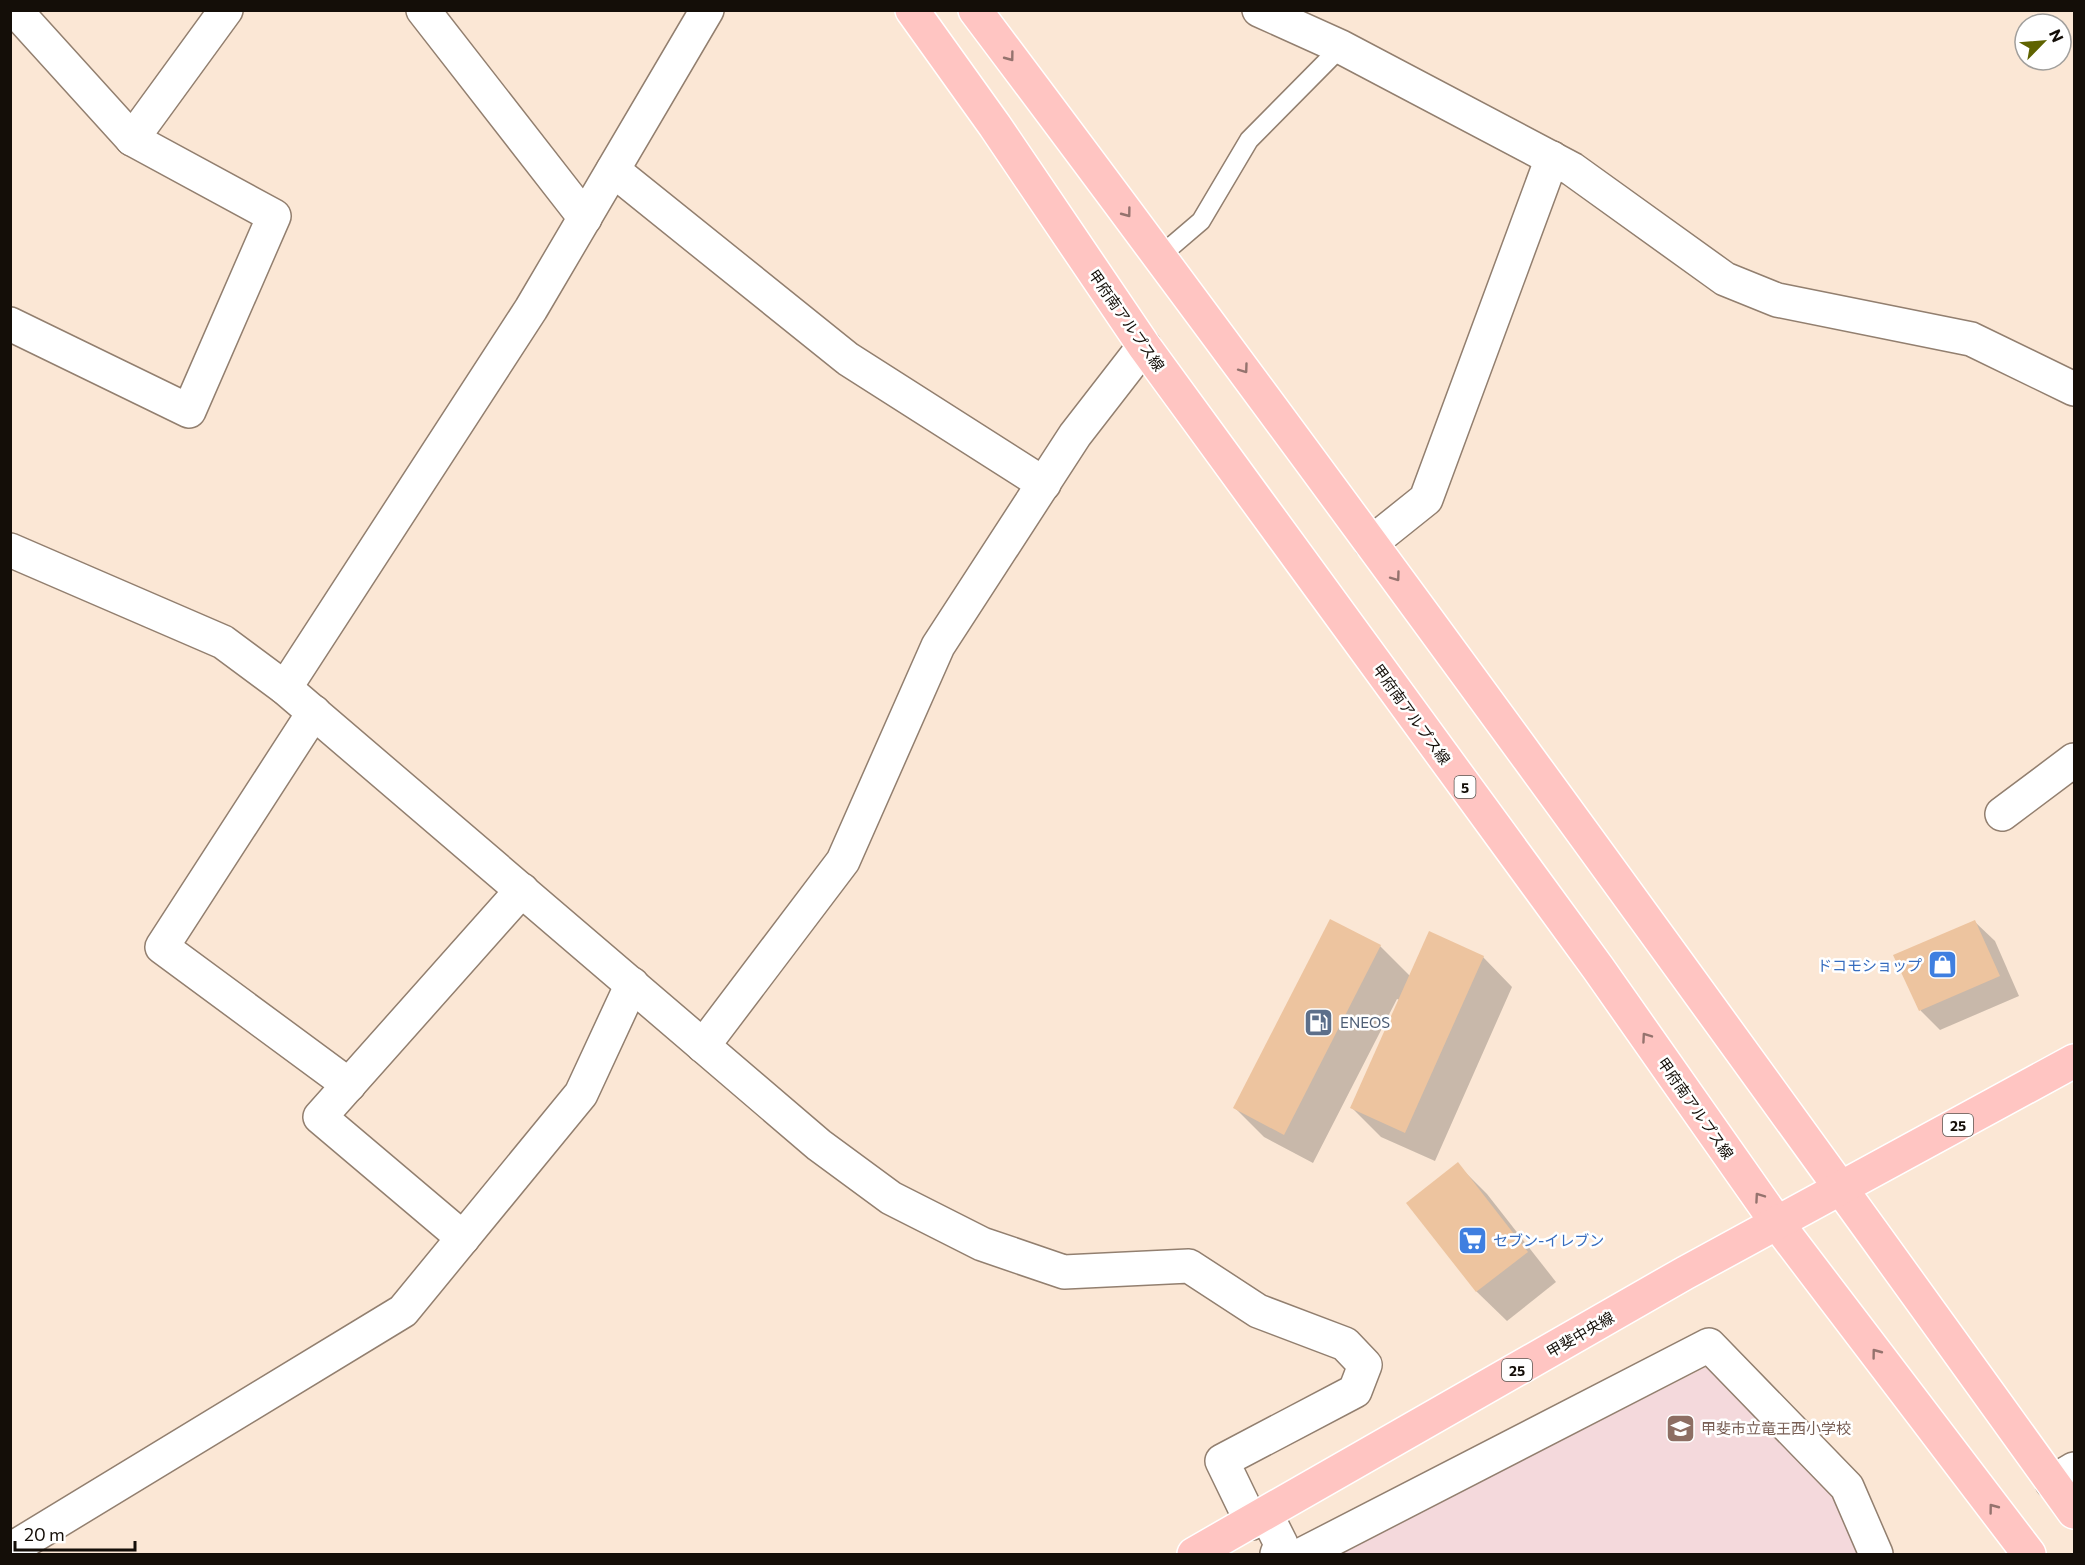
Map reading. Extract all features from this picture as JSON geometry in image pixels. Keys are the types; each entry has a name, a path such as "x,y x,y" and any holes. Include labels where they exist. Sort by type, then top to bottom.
{"main road":[{"name":"甲府南アルプス線","path":"912,10 995,126 1144,346 1598,968 1777,1223 2029,1554"},
{"path":"975,10 1160,256 1842,1189 2063,1475 2074,1512"},
{"name":"25","path":"1842,1189 2074,1061"},
{"name":"甲斐中央線","path":"1194,1554 1259,1519 1684,1274 1842,1189"}],"street":[{"path":"10,324 189,411 274,216 132,139 15,10"},
{"path":"132,139 226,10"},
{"path":"423,10 585,218"},
{"path":"285,688 531,309 706,10"},
{"path":"1259,10 1341,47 1572,169 1725,279 1777,300 1971,339 2074,388"},
{"path":"1371,543 1426,499 1552,158"},
{"path":"613,170 848,359 1044,484"},
{"path":"703,1046 843,861 938,646 1075,435 1144,346"},
{"path":"10,550 223,642 314,712 819,1145 882,1191 982,1244 1064,1272 1188,1266 1258,1311 1345,1344 1365,1365 1355,1391 1221,1461 1259,1519 1281,1544 1277,1554"},
{"path":"314,712 162,947 349,1085"},
{"path":"2002,814 2074,760"},
{"path":"463,1238 320,1117 522,890"},
{"path":"10,1550 403,1311 581,1094 632,984"},
{"path":"1303,1554 1709,1345 1847,1487 1876,1554"}],"lane":[{"path":"1160,256 1201,221 1249,140 1341,47"}],"shaded area":[{"name":"甲斐市立竜王西小学校","path":"1714,1363 1833,1493 1861,1554 1338,1554"}],"building":[{"path":"1330,919 1381,945 1284,1135 1233,1108"},
{"path":"1975,920 2000,976 1919,1011 1893,955"},
{"path":"1429,931 1484,956 1405,1133 1350,1108"},
{"path":"1458,1162 1528,1252 1476,1292 1406,1203"}],"place":[{"name":"ドコモショップ","path":"1943,965"},
{"name":"ENEOS","path":"1319,1022"},
{"name":"セブン-イレブン","path":"1472,1240"},
{"name":"甲斐市立竜王西小学校","path":"1680,1428"}]}
